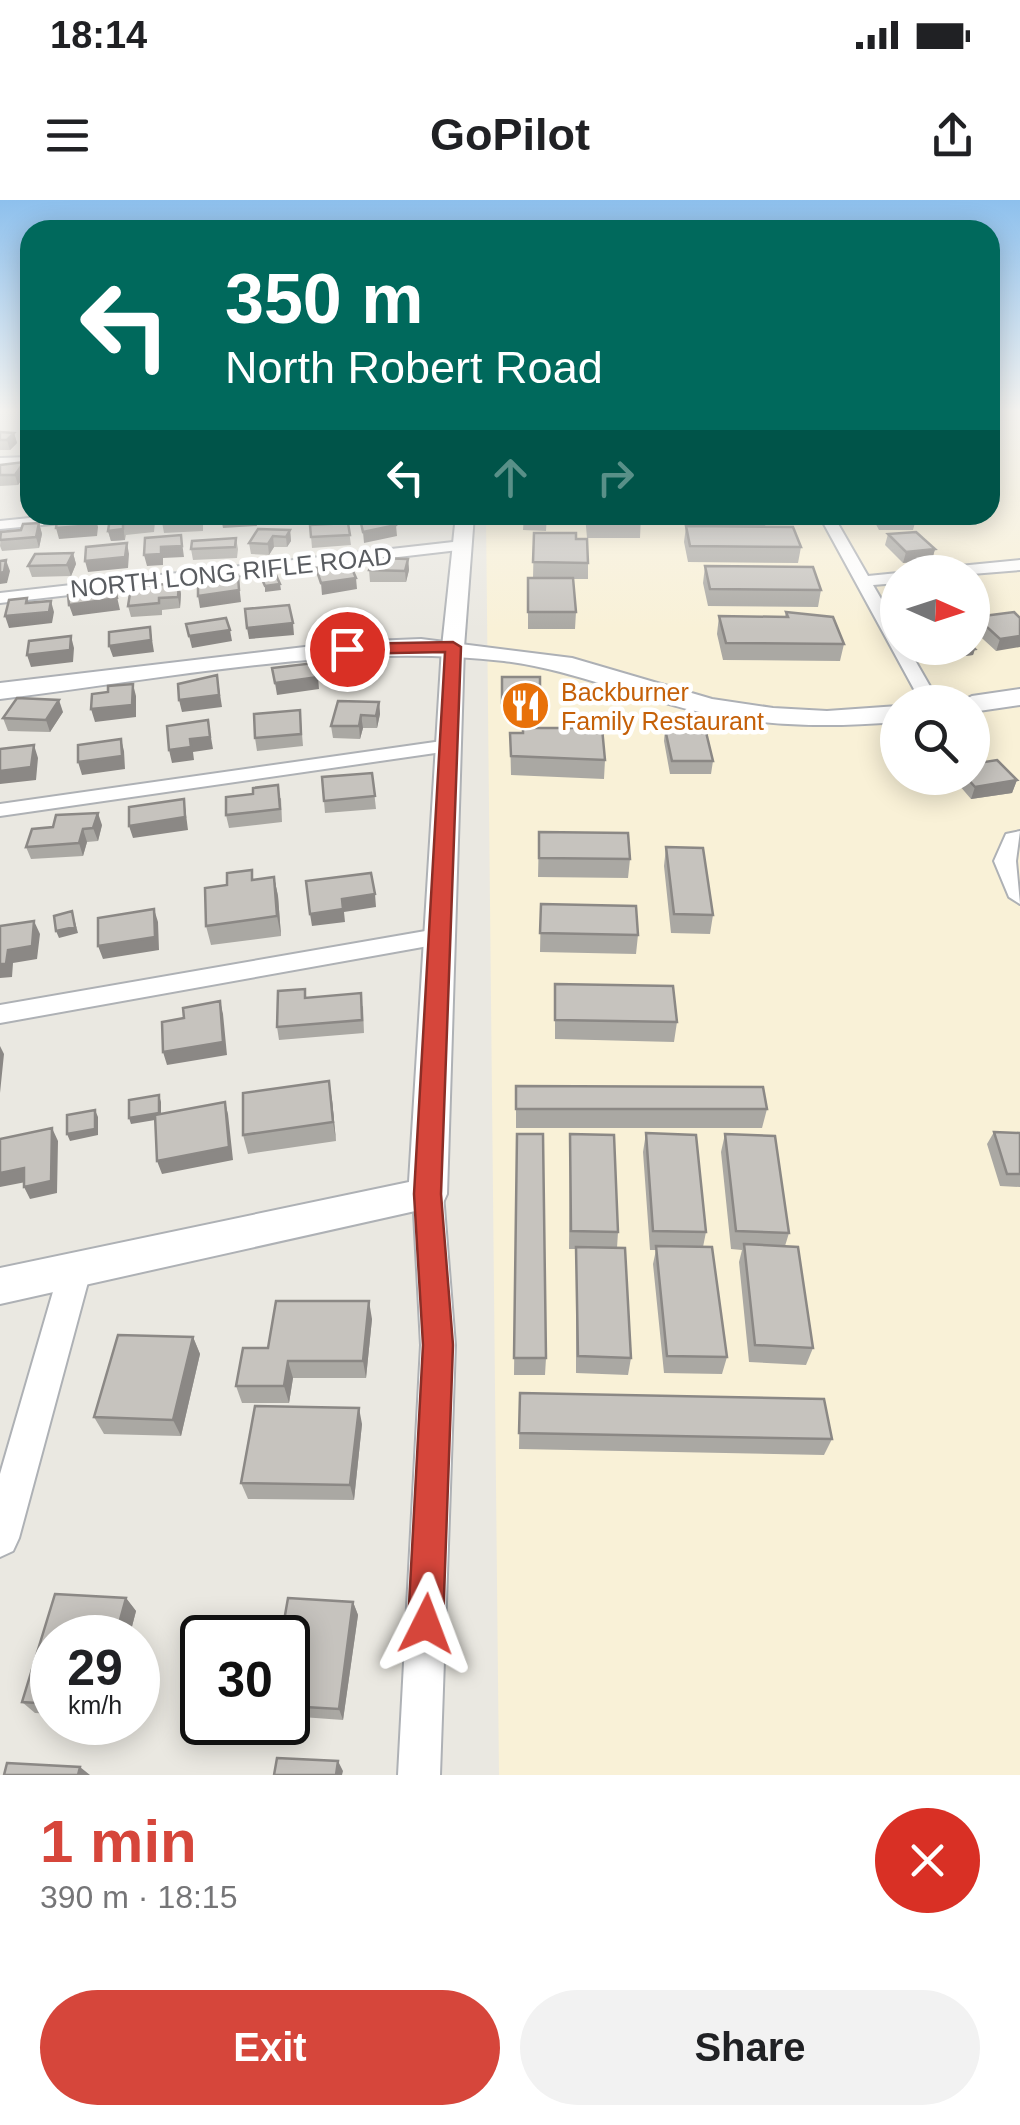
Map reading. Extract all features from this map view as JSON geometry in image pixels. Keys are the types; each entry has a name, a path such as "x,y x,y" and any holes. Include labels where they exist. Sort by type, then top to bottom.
{"main road":[{"path":"0,691 347,649 453,647 572,665 709,706 826,719 880,715"},
{"path":"990,701 1020,697"}],"street":[{"path":"419,1775 438,1345 428,1194 437,937 463,525"},
{"path":"831,525 920,685"},
{"name":"NORTH LONG RIFLE ROAD","path":"0,598 462,546"},
{"path":"990,568 1020,565"},
{"path":"860,582 880,580"},
{"path":"0,810 450,746"},
{"path":"1012,845 1003,864 1020,897"},
{"path":"0,1014 437,937"},
{"path":"0,1286 428,1194"},
{"path":"0,1538 75,1271"}],"shaded area":[{"path":"1000,482 1020,482 1020,1775 499,1775 486,525 1000,525"}],"building":[{"path":"23,525 39,525 36,537 0,540 1,532 21,530"},
{"path":"109,525 123,525 123,529 108,531"},
{"path":"310,525 348,525 350,535 311,537"},
{"path":"361,525 396,525 363,532"},
{"path":"686,526 793,527 801,547 690,546"},
{"path":"258,529 290,530 286,537 273,536 268,544 249,543"},
{"path":"916,532 935,549 906,552 888,534"},
{"path":"534,533 576,533 576,539 587,539 588,563 533,562"},
{"path":"181,535 182,546 161,547 161,554 144,555 145,538"},
{"path":"236,538 235,547 191,549 192,541"},
{"path":"127,543 125,557 85,561 86,547"},
{"path":"73,553 67,565 28,566 35,554"},
{"path":"373,558 408,559 405,571 369,570"},
{"path":"350,564 356,578 321,583 316,568"},
{"path":"705,566 813,567 821,590 710,589"},
{"path":"238,575 239,590 198,596 198,583"},
{"path":"276,575 280,584 265,586 261,577"},
{"path":"528,578 573,578 576,612 528,612"},
{"path":"179,583 178,597 128,606 131,587"},
{"path":"115,588 117,598 69,605 68,595"},
{"path":"27,598 26,603 51,601 49,612 5,616 9,600"},
{"path":"289,605 293,623 247,628 245,609"},
{"path":"786,612 833,617 844,644 726,643 719,616 788,617"},
{"path":"1014,612 1020,618 1020,636 1000,639 990,630 990,615"},
{"path":"226,618 230,630 189,636 186,624"},
{"path":"150,627 151,640 109,646 109,632"},
{"path":"71,636 70,650 27,655 29,641"},
{"path":"314,663 318,677 275,683 272,668"},
{"path":"217,675 219,695 179,700 178,684"},
{"path":"502,677 540,677 540,703 502,703"},
{"path":"133,684 132,705 91,709 92,694 108,692 108,686"},
{"path":"17,698 59,700 46,720 3,718"},
{"path":"338,701 379,702 376,716 361,715 359,726 331,726"},
{"path":"300,710 301,734 255,738 254,714"},
{"path":"208,720 210,737 190,739 191,747 169,750 167,726"},
{"path":"523,728 602,728 605,760 511,756 510,733 523,733"},
{"path":"705,728 713,761 672,761 665,729"},
{"path":"121,739 122,756 78,762 78,745"},
{"path":"34,745 31,767 0,771 0,749"},
{"path":"997,760 1017,780 990,784 990,761"},
{"path":"372,773 375,796 324,801 322,777"},
{"path":"278,785 280,809 226,815 226,797 253,794 253,788"},
{"path":"184,799 185,817 129,826 129,807"},
{"path":"98,813 93,828 83,829 79,843 26,847 32,829 53,827 56,815"},
{"path":"539,832 628,833 630,859 539,858"},
{"path":"666,847 703,848 713,915 674,914"},
{"path":"252,870 252,880 274,877 277,916 206,926 205,888 227,885 227,873"},
{"path":"371,873 375,894 342,899 343,909 310,914 306,881"},
{"path":"541,904 636,906 638,935 540,933"},
{"path":"154,909 155,937 98,946 98,918"},
{"path":"72,911 75,927 56,931 54,916"},
{"path":"34,921 32,946 8,950 6,964 0,964 0,926"},
{"path":"555,984 673,986 677,1022 555,1020"},
{"path":"305,989 305,998 361,993 362,1020 277,1027 278,991"},
{"path":"220,1001 223,1042 163,1052 162,1022 184,1018 183,1008"},
{"path":"329,1081 333,1122 243,1135 243,1093"},
{"path":"516,1086 763,1087 767,1109 516,1109"},
{"path":"159,1095 159,1113 129,1118 129,1100"},
{"path":"225,1102 229,1147 157,1161 155,1115"},
{"path":"95,1110 95,1129 67,1134 67,1115"},
{"path":"52,1128 51,1181 24,1187 24,1168 0,1173 0,1139"},
{"path":"994,1132 1020,1133 1020,1174 1007,1174"},
{"path":"646,1133 696,1135 706,1232 653,1231"},
{"path":"517,1134 543,1134 546,1358 514,1358"},
{"path":"570,1134 614,1135 618,1232 571,1231"},
{"path":"725,1134 775,1136 789,1233 736,1231"},
{"path":"744,1244 798,1247 813,1348 755,1345"},
{"path":"656,1246 712,1247 727,1357 667,1356"},
{"path":"576,1247 625,1248 631,1358 578,1356"},
{"path":"276,1301 369,1301 363,1361 288,1361 284,1386 236,1386 243,1348 268,1348"},
{"path":"118,1335 193,1337 173,1420 94,1417"},
{"path":"520,1393 824,1399 832,1439 519,1433"},
{"path":"255,1406 359,1408 350,1485 241,1483"},
{"path":"55,1594 126,1598 121,1615 49,1615"},
{"path":"288,1598 353,1602 339,1709 310,1707 310,1615 285,1615"},
{"path":"30,1676 30,1703 22,1702"},
{"path":"277,1758 338,1761 336,1775 274,1775"},
{"path":"7,1763 80,1767 78,1775 4,1775"}],"place":[{"name":"Backburner Family Restaurant","path":"526,706"}],"route":[{"path":"347,649 453,647 428,1194 438,1345 426,1624"}]}
